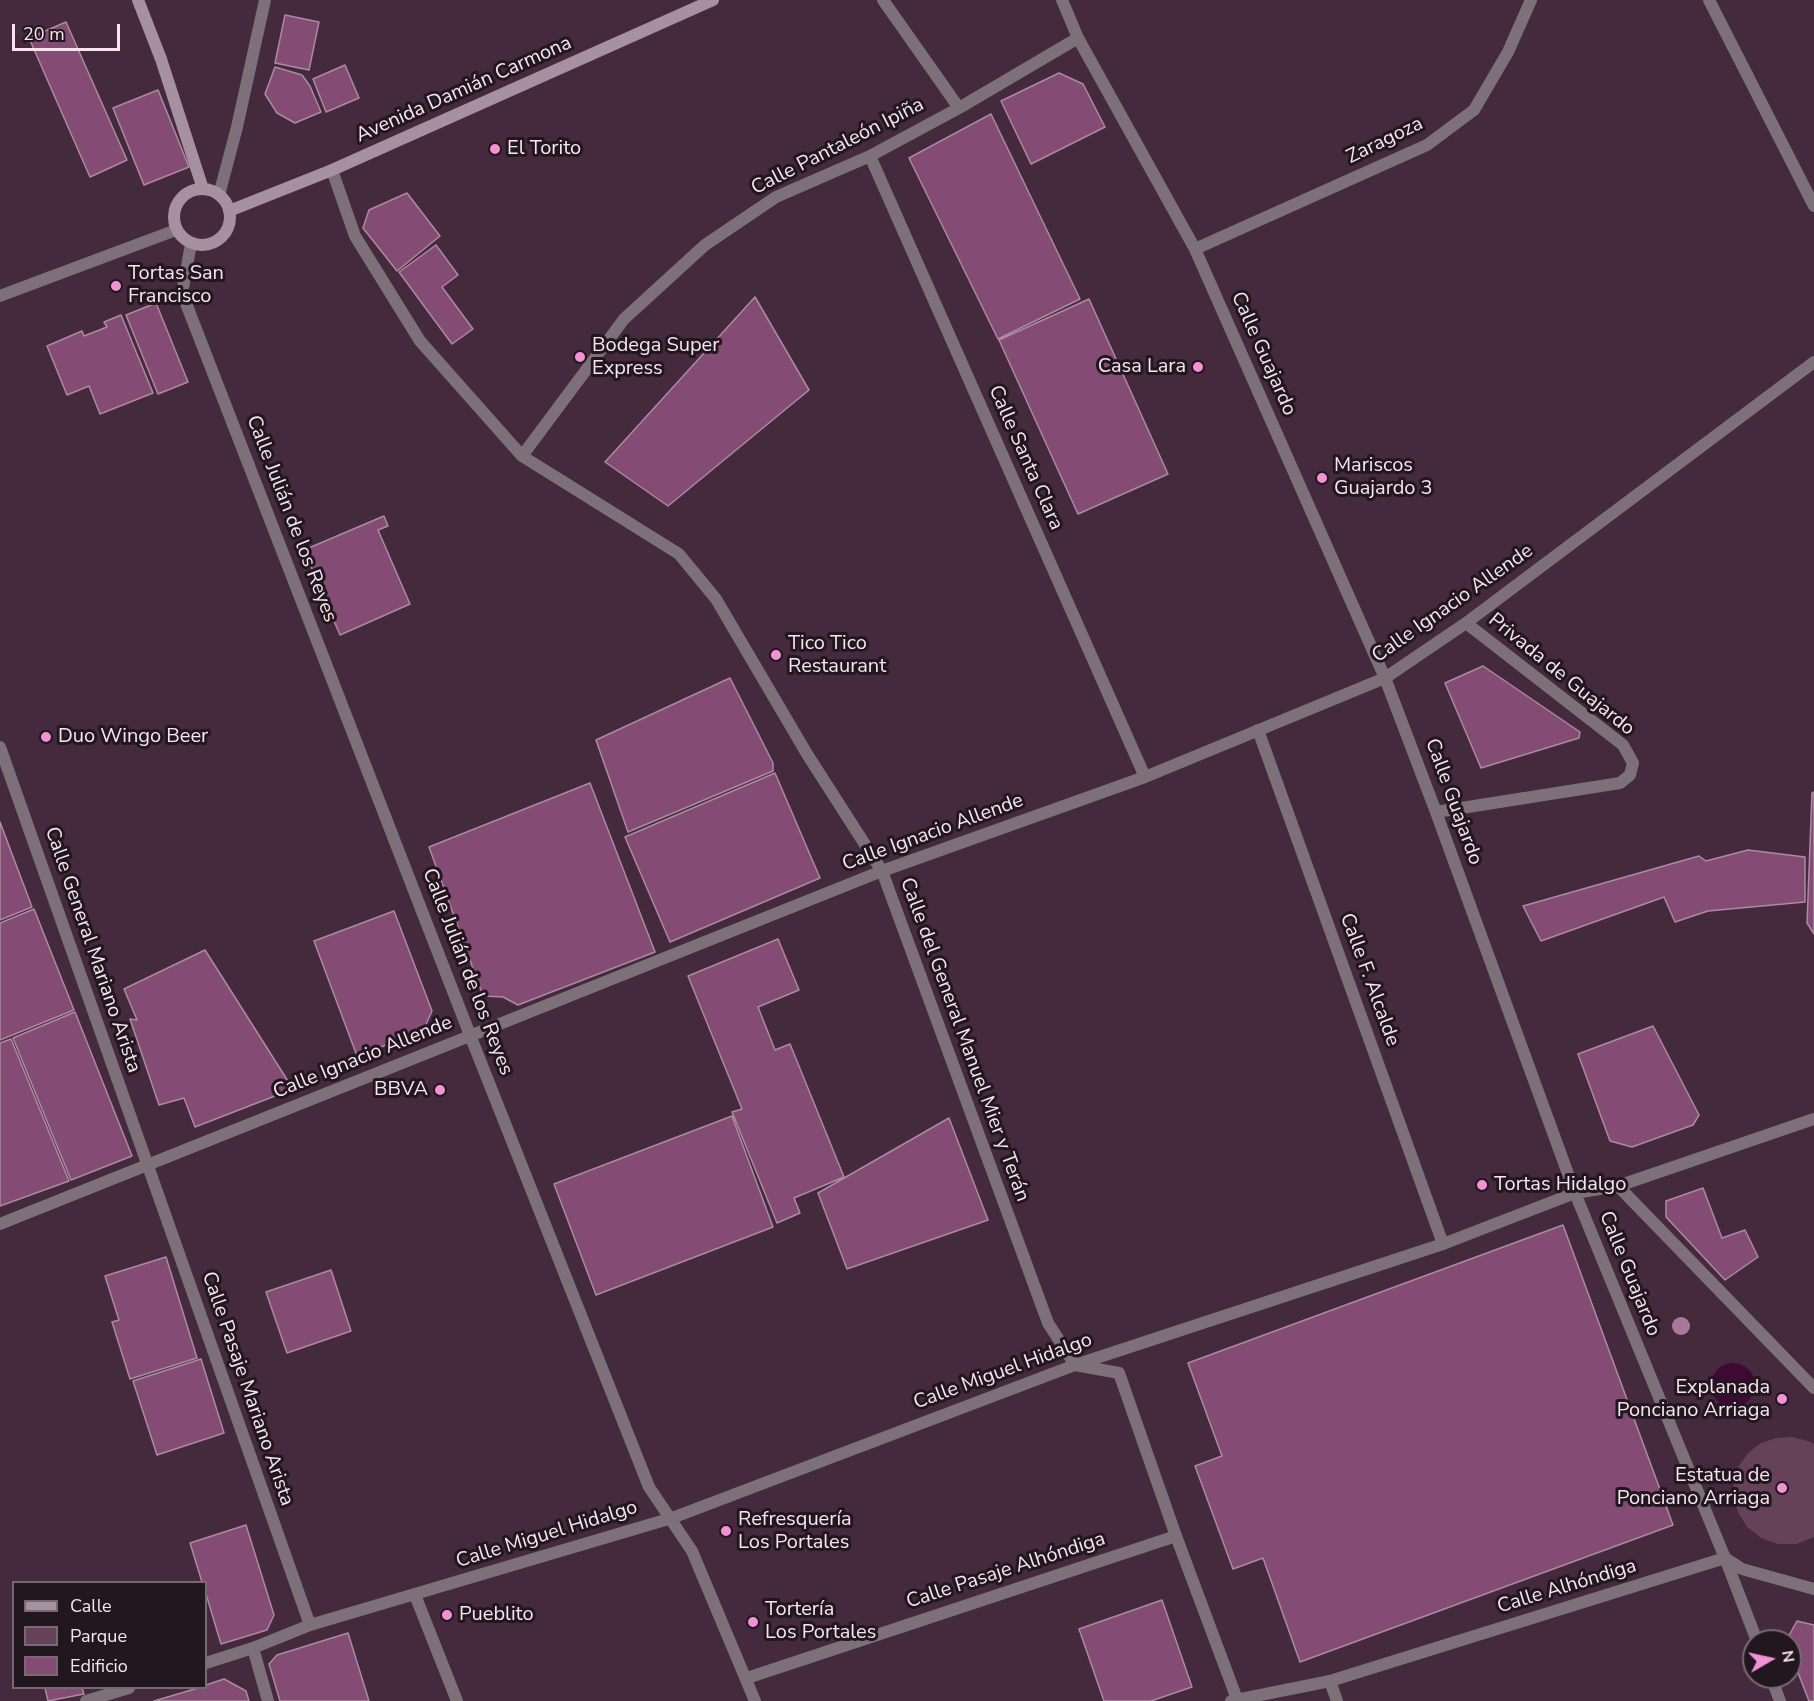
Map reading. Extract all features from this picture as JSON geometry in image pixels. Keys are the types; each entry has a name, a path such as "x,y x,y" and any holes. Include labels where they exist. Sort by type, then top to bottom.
{"main road":[{"path":"138,0 161,59 203,189"},
{"name":"Avenida Damián Carmona","path":"229,211 332,170 713,0"},
{"path":"203,189 219,195 229,211 230,220 223,237 208,245 191,244 176,230 173,222 176,206 187,193 203,189"}],"street":[{"path":"219,195 237,127 265,0"},
{"path":"883,0 959,108"},
{"name":"Calle Guajardo","path":"1062,0 1078,38 1195,249 1385,678 1575,1193 1752,1629"},
{"name":"Zaragoza","path":"1195,249 1427,145 1474,110 1508,52 1531,0"},
{"path":"1709,0 1814,206"},
{"name":"Calle Pantaleón Ipiña","path":"522,456 624,319 705,245 776,197 870,156 959,108 1078,38"},
{"name":"Calle Santa Clara","path":"870,156 1145,777"},
{"name":"Calle del General Manuel Mier y Terán","path":"332,170 355,236 420,341 522,456 679,554 716,599 807,754 882,871 1048,1323 1075,1365"},
{"path":"0,296 176,230"},
{"name":"Calle Julián de los Reyes","path":"191,244 182,293 470,1035 650,1487 693,1551 755,1701"},
{"name":"Calle Ignacio Allende","path":"0,1224 882,871 1145,777 1385,678 1466,623 1814,362"},
{"name":"Privada de Guajardo","path":"1436,812 1620,783 1630,775 1633,763 1623,745 1466,623"},
{"name":"Calle F. Alcalde","path":"1258,730 1443,1244"},
{"name":"Calle General Mariano Arista","path":"0,747 147,1166"},
{"name":"Calle Miguel Hidalgo","path":"207,1663 310,1625 672,1518 1075,1365 1443,1244 1575,1193 1618,1186 1814,1119"},
{"name":"Calle Pasaje Mariano Arista","path":"147,1166 310,1625"},
{"path":"1618,1186 1814,1388"},
{"path":"1075,1365 1119,1373 1234,1700"},
{"name":"Calle Pasaje Alhóndiga","path":"747,1678 1176,1536"},
{"path":"1725,1558 1742,1569 1814,1589"},
{"name":"Calle Alhóndiga","path":"1234,1700 1330,1681 1725,1558"},
{"path":"415,1595 457,1701"},
{"path":"252,1648 268,1701"},
{"path":"1330,1681 1336,1701"},
{"path":"86,1701 126,1689"}],"green space":[{"path":"1792,1437 1814,1444 1814,1537 1796,1544 1778,1544 1761,1538 1747,1527 1738,1512 1733,1497 1734,1481 1739,1466 1748,1453 1761,1443 1776,1438"}],"shaded area":[{"path":"1733,1363 1749,1369 1755,1385 1749,1401 1733,1407 1717,1401 1711,1385 1717,1369"}],"building":[{"path":"285,15 319,22 309,70 275,63"},
{"path":"66,22 127,160 90,177 29,38"},
{"path":"345,65 359,98 326,112 313,79"},
{"path":"275,67 302,75 310,86 321,112 295,123 277,113 265,94"},
{"path":"1059,73 1083,84 1105,127 1031,164 1001,101"},
{"path":"158,90 189,167 144,185 113,108"},
{"path":"991,114 1080,299 998,339 909,158"},
{"path":"407,193 440,236 397,271 363,228 369,210"},
{"path":"436,245 458,275 442,287 473,329 452,344 399,272"},
{"path":"755,297 809,390 668,506 605,462"},
{"path":"1089,299 1168,474 1078,514 999,340"},
{"path":"156,303 188,382 158,394 126,315"},
{"path":"121,315 153,393 100,414 89,386 67,395 47,346 82,331 84,336 107,327 104,322"},
{"path":"384,516 388,526 378,530 410,604 340,635 304,550"},
{"path":"1483,666 1580,732 1579,738 1481,768 1445,683"},
{"path":"730,678 773,763 773,771 628,832 596,740"},
{"path":"775,773 820,878 670,942 625,837"},
{"path":"590,783 655,952 518,1005 503,997 483,996 429,847"},
{"path":"1814,792 1814,934 1807,923 1812,793"},
{"path":"0,822 32,907 0,920"},
{"path":"1748,850 1805,857 1805,902 1708,911 1675,922 1664,897 1541,941 1523,906 1699,856 1706,861"},
{"path":"34,909 74,1010 0,1040 0,923"},
{"path":"394,911 432,1011 423,1031 357,1056 314,941"},
{"path":"778,939 799,990 758,1007 775,1050 790,1044 844,1177 794,1198 800,1213 777,1223 732,1112 742,1109 688,976"},
{"path":"205,950 293,1089 195,1127 184,1098 159,1105 130,1019 137,1020 124,989"},
{"path":"75,1012 132,1156 71,1180 13,1038"},
{"path":"1653,1026 1699,1115 1693,1125 1632,1147 1610,1141 1578,1054"},
{"path":"11,1039 69,1181 0,1206 0,1043"},
{"path":"732,1116 773,1227 596,1295 554,1184"},
{"path":"949,1118 988,1220 847,1269 818,1193"},
{"path":"1703,1188 1722,1238 1745,1230 1758,1257 1725,1280 1666,1217 1666,1201"},
{"path":"1563,1225 1673,1525 1300,1662 1263,1558 1233,1569 1195,1466 1222,1456 1188,1363"},
{"path":"166,1257 197,1358 130,1379 112,1322 119,1320 105,1276"},
{"path":"331,1270 351,1331 287,1353 266,1292"},
{"path":"201,1359 224,1433 157,1455 133,1381"},
{"path":"246,1525 274,1615 267,1630 221,1644 207,1597 207,1581 202,1581 190,1543"},
{"path":"1162,1600 1192,1687 1151,1701 1104,1701 1079,1629"},
{"path":"1797,1621 1814,1625 1814,1701 1809,1701 1802,1683 1802,1629 1793,1629"},
{"path":"348,1633 369,1701 280,1701 269,1664 277,1655"},
{"path":"224,1679 246,1691 249,1701 154,1701 195,1689 207,1689 207,1685"},
{"path":"45,1689 82,1689 84,1694 48,1701"}],"place":[{"name":"El Torito","path":"495,149"},
{"name":"Tortas San Francisco","path":"116,286"},
{"name":"Bodega Super Express","path":"580,357"},
{"name":"Casa Lara","path":"1198,367"},
{"name":"Mariscos Guajardo 3","path":"1322,478"},
{"name":"Tico Tico Restaurant","path":"776,655"},
{"name":"Duo Wingo Beer","path":"46,737"},
{"name":"BBVA","path":"440,1090"},
{"name":"Tortas Hidalgo","path":"1482,1185"},
{"name":"Explanada Ponciano Arriaga","path":"1782,1399"},
{"name":"Estatua de Ponciano Arriaga","path":"1782,1488"},
{"name":"Refresquería Los Portales","path":"726,1531"},
{"name":"Pueblito","path":"447,1615"},
{"name":"Tortería Los Portales","path":"753,1622"}]}
